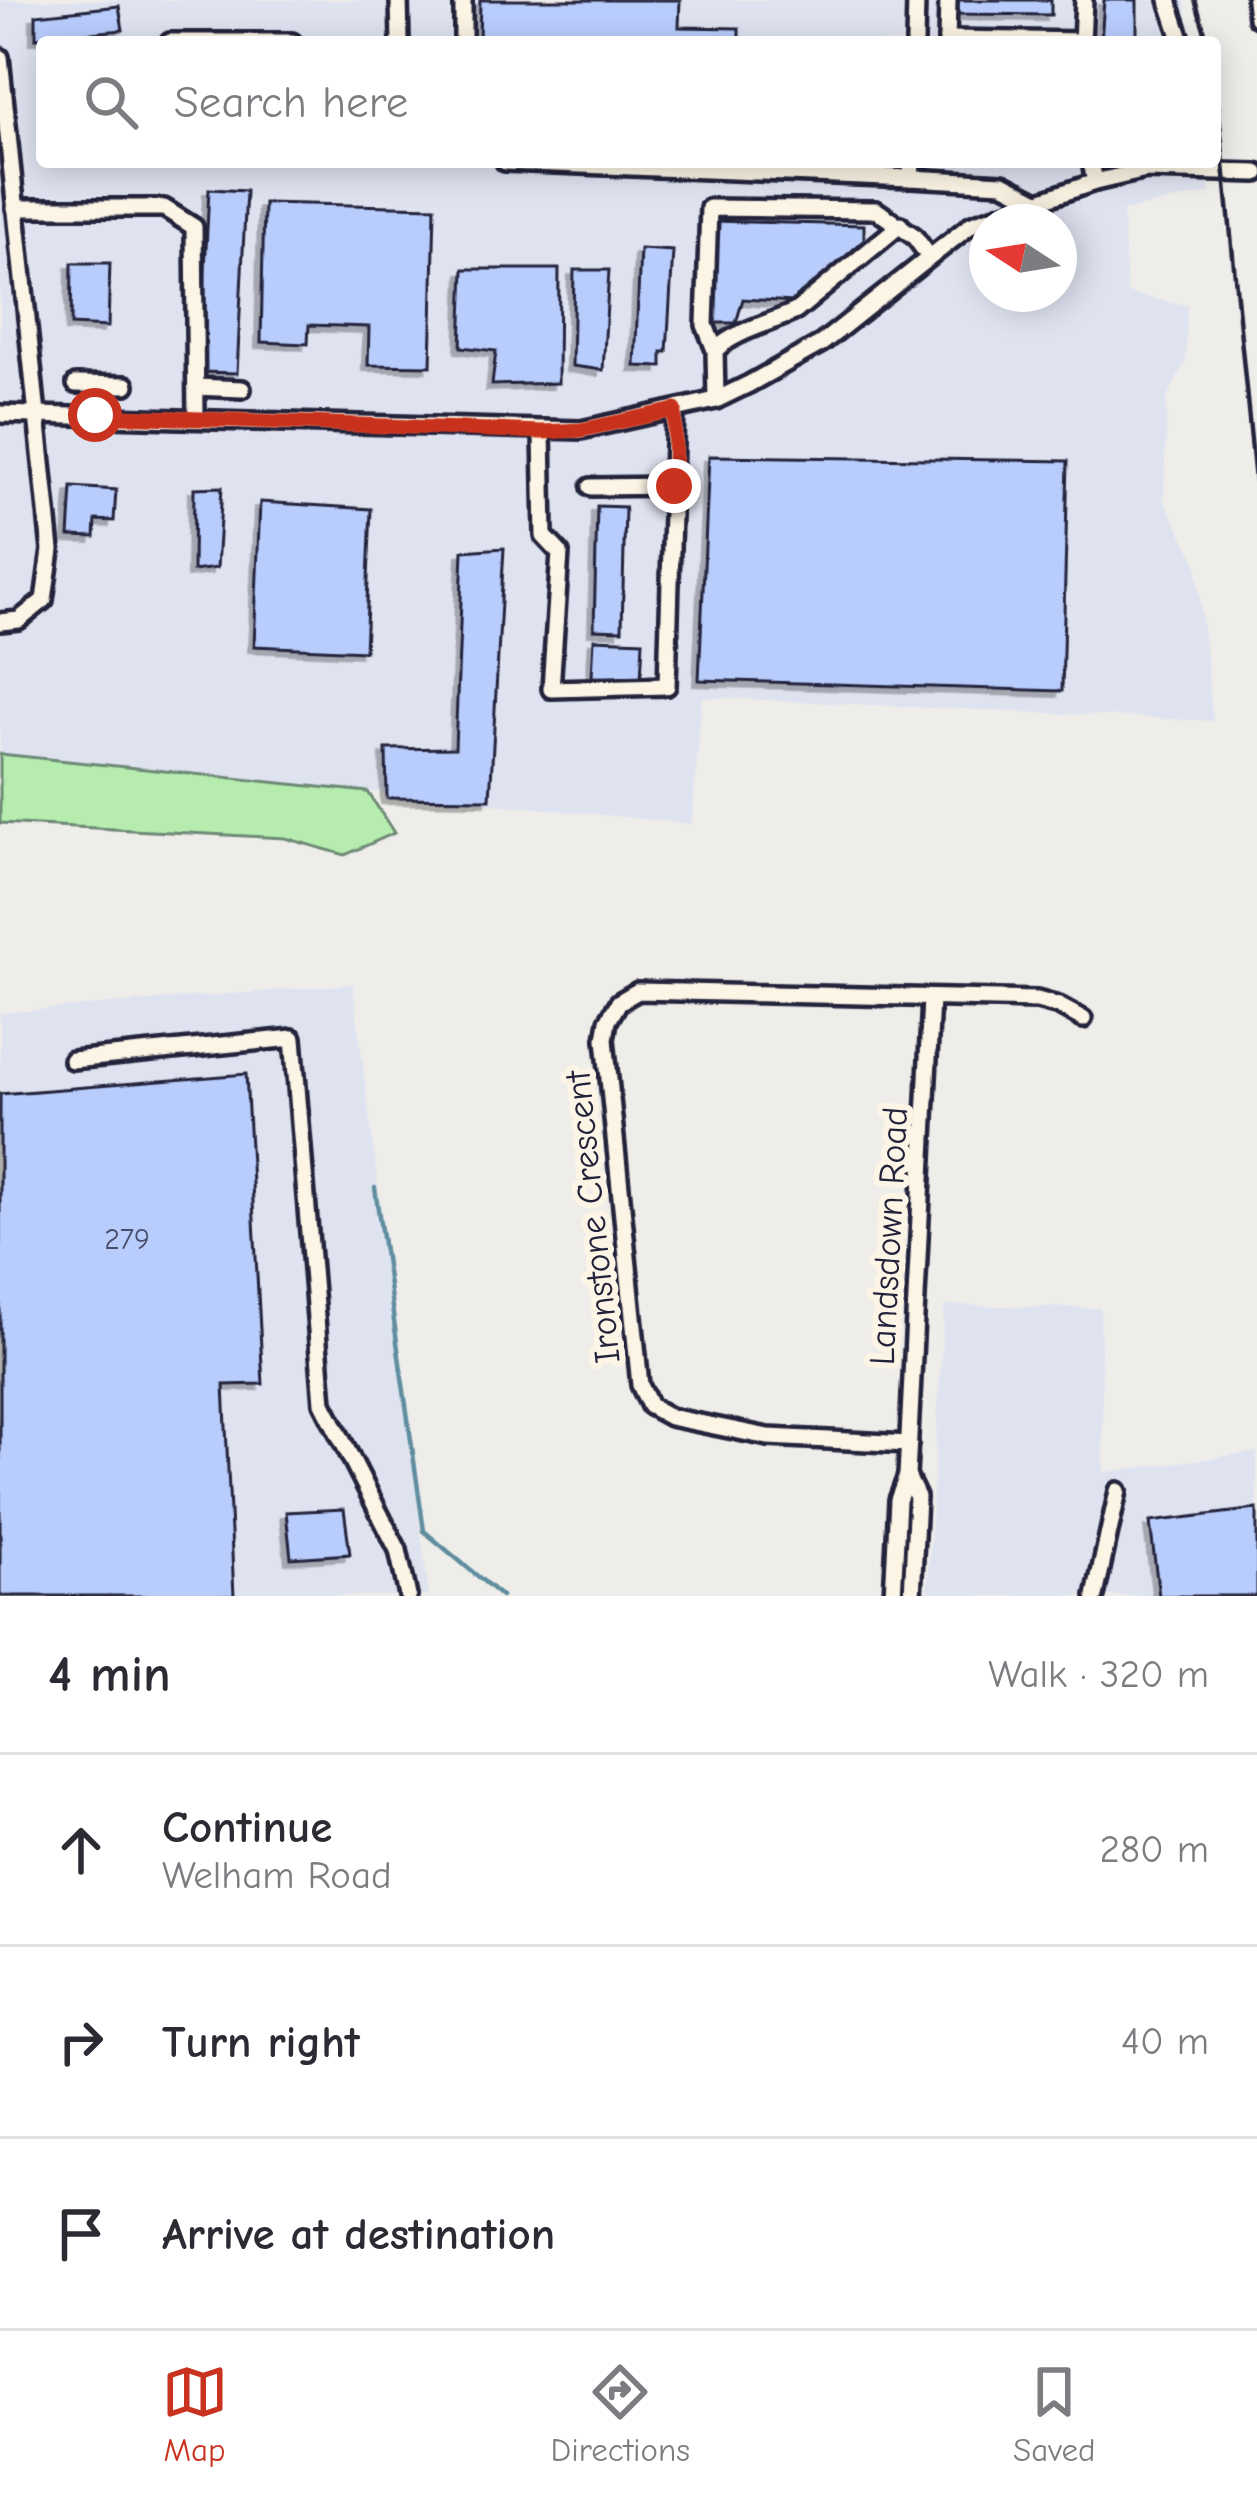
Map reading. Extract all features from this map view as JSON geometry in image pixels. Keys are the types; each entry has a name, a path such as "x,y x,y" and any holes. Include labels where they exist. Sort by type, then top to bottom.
{"street":[{"path":"399,0 400,36"},
{"path":"463,0 463,36"},
{"path":"915,36 916,0"},
{"path":"947,36 949,0"},
{"path":"1082,36 1084,0"},
{"path":"1168,0 1180,36"},
{"path":"1256,0 1257,18"},
{"path":"0,57 51,550 44,600 19,620 0,622"},
{"path":"810,168 911,170 1003,183 1038,201"},
{"path":"1092,168 1095,182"},
{"path":"0,413 581,430 716,400 822,343 972,224 1095,182 1146,170 1257,173"},
{"path":"15,208 164,208 194,227 196,418"},
{"path":"716,400 716,350 705,325 709,208 876,211 914,236 928,255"},
{"path":"716,350 762,320 796,311 900,225"},
{"path":"76,384 126,385"},
{"path":"95,415 96,385"},
{"path":"196,387 242,389"},
{"path":"542,432 544,536 560,553 551,689 668,686 675,410"},
{"path":"591,487 674,486"},
{"name":"Ironstone Crescent","path":"909,1444 768,1437 670,1417 650,1406 640,1385 605,1039 619,1002 638,991 931,999"},
{"path":"931,999 1037,1000 1083,1019"},
{"name":"Landsdown Road","path":"893,1596 898,1500 907,1476 931,999"},
{"path":"72,1060 293,1038 323,1402 398,1550 408,1596"},
{"name":"Landsdown Road","path":"907,1476 917,1497 912,1596"},
{"path":"1095,1596 1118,1491"}],"shaded area":[{"path":"0,0 1185,0 1191,36 36,36 36,168 1209,168 1209,193 1123,211 1127,293 1187,306 1186,360 1167,398 1164,500 1196,561 1213,721 702,697 692,824 0,754"},
{"path":"353,984 429,1596 0,1596 0,1013"},
{"path":"944,1305 1100,1308 1104,1472 1257,1452 1257,1596 927,1596"}],"green space":[{"path":"0,754 368,792 394,833 345,855 285,838 0,823"}],"building":[{"path":"480,0 680,0 679,27 739,28 739,36 479,36"},
{"path":"955,0 1051,0 1051,15 954,14"},
{"path":"1104,0 1137,0 1137,36 1101,36"},
{"path":"119,6 123,30 36,36 36,15"},
{"path":"209,189 246,191 237,373 200,372"},
{"path":"264,203 435,207 431,366 368,365 369,327 309,325 308,344 261,342"},
{"path":"711,221 864,225 864,240 794,302 743,299 736,323 707,323"},
{"path":"640,249 673,251 662,367 635,366"},
{"path":"72,263 110,263 108,327 71,325"},
{"path":"464,269 559,269 558,383 492,385 496,351 461,347"},
{"path":"574,270 609,270 603,370 572,366"},
{"path":"709,456 1068,461 1062,691 699,680"},
{"path":"72,487 116,490 114,521 96,520 95,537 69,536"},
{"path":"222,487 217,568 193,571 194,488"},
{"path":"260,502 371,509 365,651 254,646"},
{"path":"597,506 625,507 622,630 594,629"},
{"path":"504,548 490,799 387,798 386,749 455,748 463,551"},
{"path":"594,639 643,641 641,679 592,677"},
{"path":"246,1074 263,1384 224,1385 234,1596 0,1596 0,1094"},
{"path":"344,1509 350,1554 291,1558 286,1512"},
{"path":"1257,1509 1257,1596 1159,1596 1150,1522"}],"waterway":[{"path":"375,1188 424,1531 501,1596"}],"railway":[{"path":"1195,0 1206,36"},
{"path":"1221,134 1257,501"}],"route":[{"path":"95,415 542,432 581,430 675,410 674,486"}]}
